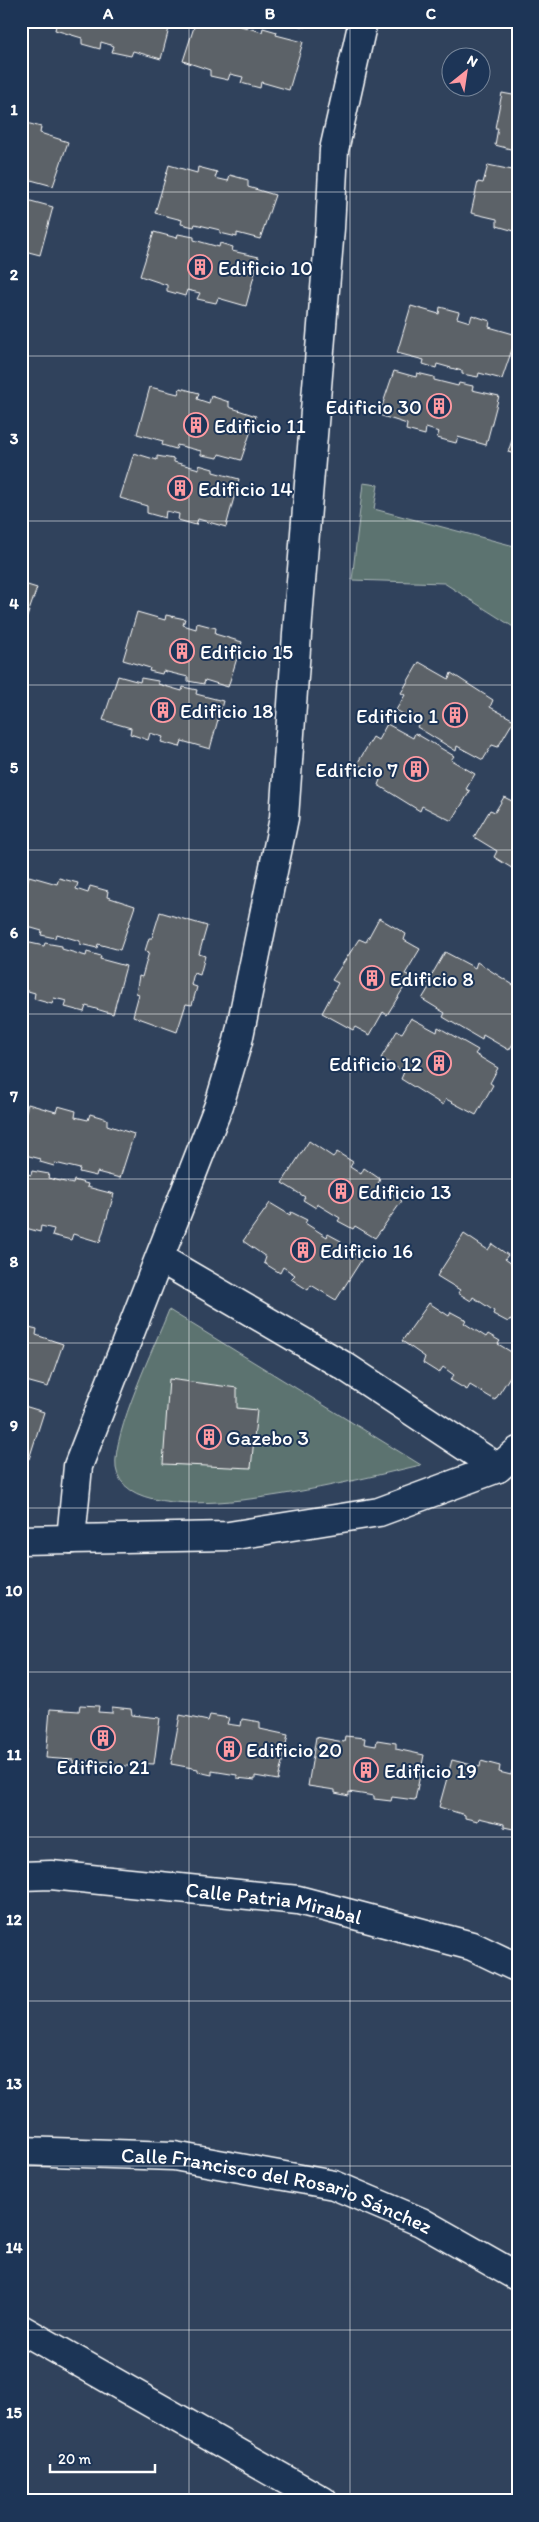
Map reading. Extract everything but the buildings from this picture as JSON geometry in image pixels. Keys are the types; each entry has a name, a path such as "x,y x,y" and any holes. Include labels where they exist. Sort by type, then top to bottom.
{"street":[{"path":"71,1539 78,1466 161,1259 219,1105 238,1041 284,818 330,228 334,150 363,21"},
{"path":"161,1259 508,1459"},
{"path":"21,1540 229,1536 379,1512 508,1459"},
{"name":"Calle Patria Mirabal","path":"21,1876 51,1875 298,1900 472,1946 518,1968"},
{"name":"Calle Francisco del Rosario Sánchez","path":"21,2151 174,2156 334,2185 421,2222 518,2277"},
{"path":"21,2329 323,2501"}],"green space":[{"path":"363,483 378,485 374,509 518,547 518,630 444,583 352,580"},
{"path":"169,1310 421,1465 307,1490 205,1503 162,1501 130,1490 116,1468 121,1434 127,1412"}],"place":[{"name":"Edificio 10","path":"200,267"},
{"name":"Edificio 30","path":"439,406"},
{"name":"Edificio 11","path":"196,425"},
{"name":"Edificio 14","path":"180,488"},
{"name":"Edificio 15","path":"182,651"},
{"name":"Edificio 18","path":"163,710"},
{"name":"Edificio 1","path":"455,715"},
{"name":"Edificio 7","path":"416,769"},
{"name":"Edificio 8","path":"372,978"},
{"name":"Edificio 12","path":"439,1063"},
{"name":"Edificio 13","path":"341,1191"},
{"name":"Edificio 16","path":"303,1250"},
{"name":"Gazebo 3","path":"209,1437"},
{"name":"Edificio 21","path":"103,1738"},
{"name":"Edificio 20","path":"229,1749"},
{"name":"Edificio 19","path":"366,1770"}]}
